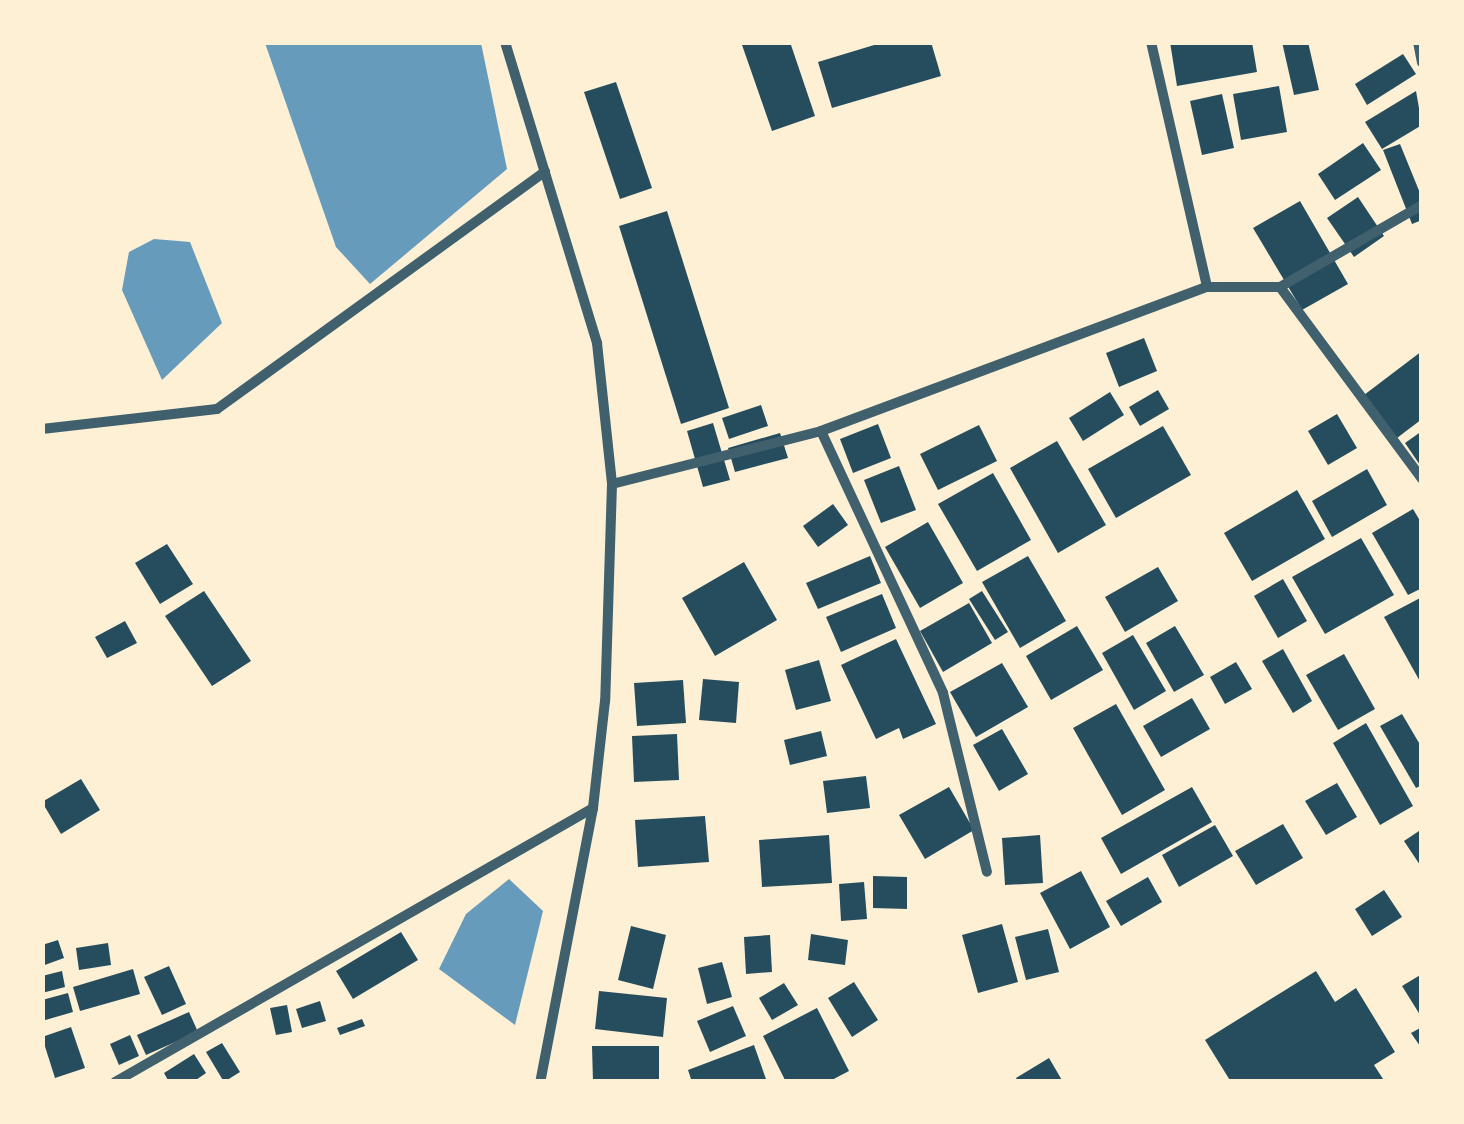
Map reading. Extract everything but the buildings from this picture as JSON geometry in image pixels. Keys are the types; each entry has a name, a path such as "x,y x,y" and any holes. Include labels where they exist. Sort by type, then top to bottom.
{"street":[{"path":"506,42 597,343 612,484 605,701 594,808 540,1082"},
{"path":"1151,42 1207,288"},
{"path":"1415,43 1422,62"},
{"path":"42,429 217,409 545,172"},
{"path":"612,484 821,431 1207,288 1280,287 1422,206"},
{"path":"1280,287 1422,479"},
{"path":"821,431 942,693 987,872"},
{"path":"115,1082 594,808"}],"water":[{"path":"265,43 481,43 507,169 370,284 336,247"},
{"path":"154,239 190,242 222,323 162,380 122,290 129,252"},
{"path":"509,879 543,911 515,1025 439,969 466,914"}]}
